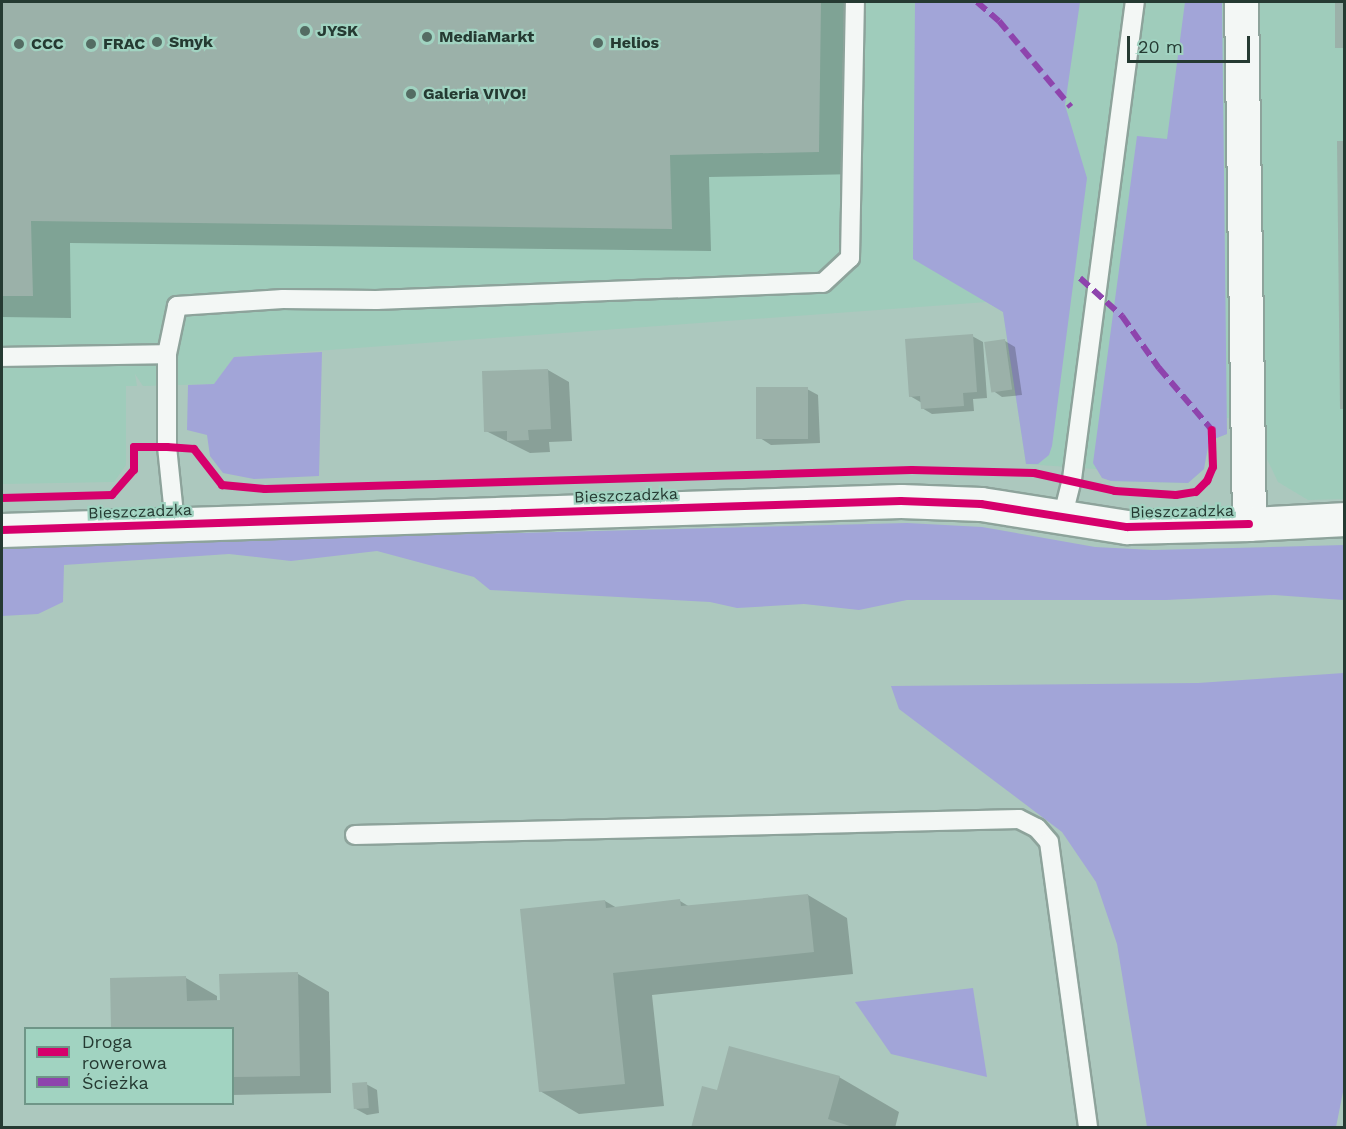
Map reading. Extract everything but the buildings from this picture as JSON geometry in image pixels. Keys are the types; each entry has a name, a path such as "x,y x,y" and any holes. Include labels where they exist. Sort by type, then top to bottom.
{"street":[{"name":"Bieszczadzka","path":"1241,2 1249,524"},
{"name":"Bieszczadzka","path":"2,530 901,501 981,504 1063,515 1127,527 1344,519"}],"lane":[{"path":"175,524 167,447 166,354 177,306 283,299 376,300 823,283 850,258 855,2"},
{"path":"1063,515 1072,479 1135,2"},
{"path":"2,357 166,354"},
{"path":"355,835 1019,819 1037,828 1049,842 1088,1128"}],"shaded area":[{"path":"2,2 1344,2 1344,499 1308,500 1278,482 1267,459 1265,419 1227,418 1227,434 1209,441 1204,469 1188,483 1111,481 1096,469 1026,464 1003,312 987,302 234,357 214,384 143,386 135,374 137,386 126,386 126,465 114,482 2,484"},
{"path":"915,2 1080,2 1065,105 1087,178 1052,446 1049,455 1038,464 1026,464 1003,312 913,259"},
{"path":"1185,2 1222,2 1227,434 1209,441 1204,469 1188,483 1111,481 1102,478 1093,463 1137,136 1167,139"},
{"path":"322,352 319,476 254,479 223,473 210,456 207,435 187,430 188,385 214,384 234,357"},
{"path":"907,523 982,527 1095,547 1153,550 1344,545 1344,600 1274,595 1166,600 907,600 859,610 804,604 737,608 710,602 490,590 474,577 377,551 291,561 229,554 64,565 63,602 38,614 2,616 2,546"},
{"path":"1344,673 1344,1087 1336,1127 1147,1127 1117,944 1096,882 1062,832 899,709 891,686 1198,683"},
{"path":"973,988 987,1077 891,1054 855,1002"}],"marked path":[{"path":"977,2 999,21 1071,107"},
{"path":"1080,278 1122,316 1159,368 1212,430 1212,435"}],"cycle path":[{"path":"2,498 112,495 134,470 134,447 194,449 222,485 265,489 912,470 1034,473 1115,491 1176,495 1196,492 1207,481 1213,467 1212,430"},
{"path":"2,530 901,501 981,504 1127,527 1249,524"}],"place":[{"name":"JYSK","path":"305,31"},
{"name":"MediaMarkt","path":"427,37"},
{"name":"Smyk","path":"157,42"},
{"name":"Helios","path":"598,43"},
{"name":"CCC","path":"19,44"},
{"name":"FRAC","path":"91,44"},
{"name":"Galeria VIVO!","path":"411,94"}]}
